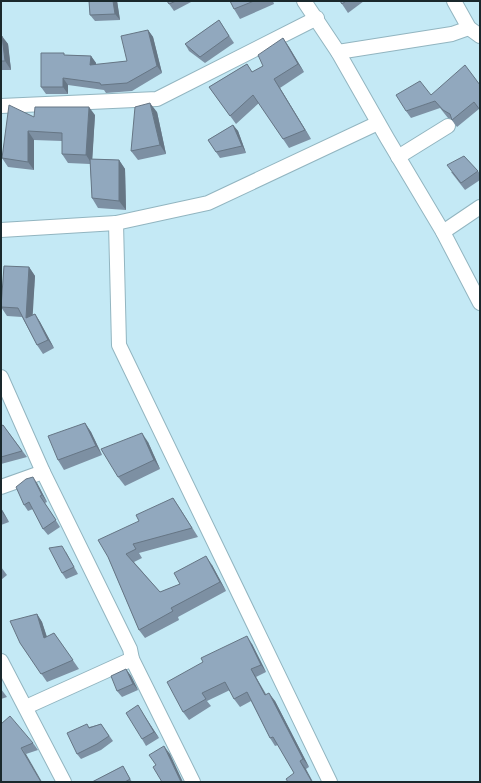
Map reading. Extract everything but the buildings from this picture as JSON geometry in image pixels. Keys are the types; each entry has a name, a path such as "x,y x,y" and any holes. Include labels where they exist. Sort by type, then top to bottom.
{"street":[{"path":"304,1 317,18 338,52 378,123 443,232 480,303"},
{"path":"454,1 469,28 480,36"},
{"path":"1,106 157,99 317,18"},
{"path":"338,52 441,36 469,28"},
{"path":"1,230 116,223 208,203 378,123"},
{"path":"398,157 448,126"},
{"path":"443,232 480,207"},
{"path":"116,223 119,345 330,782"},
{"path":"1,377 43,472 130,649 132,659 193,782"},
{"path":"1,487 43,472"},
{"path":"26,707 132,659"},
{"path":"1,661 64,782"}]}
